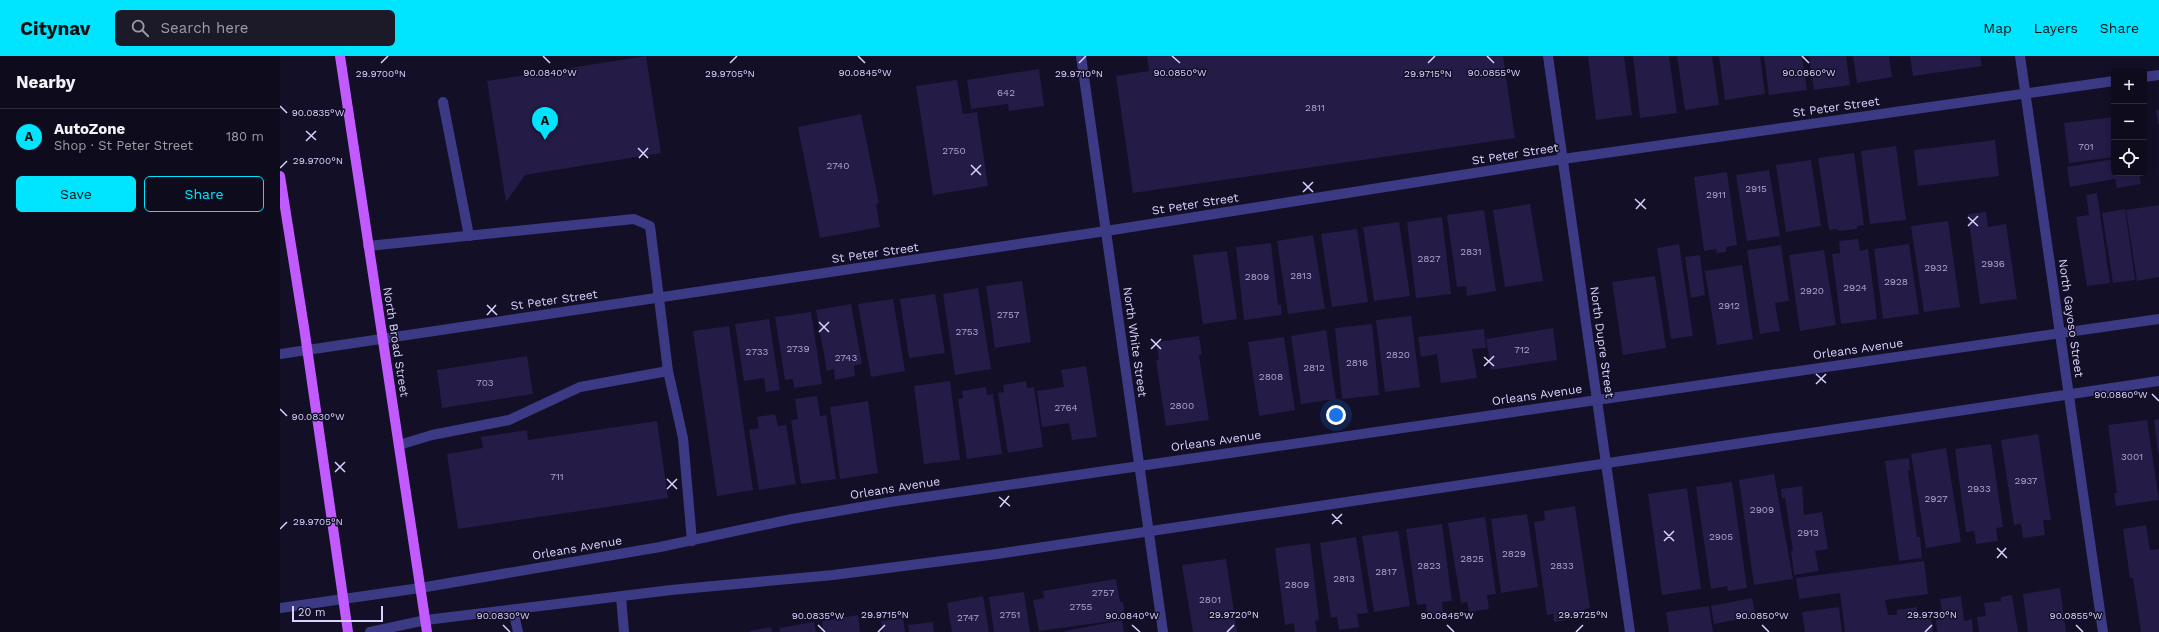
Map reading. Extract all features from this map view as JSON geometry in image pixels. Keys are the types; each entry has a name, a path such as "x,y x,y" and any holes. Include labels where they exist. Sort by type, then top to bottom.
{"main road":[{"name":"North Broad Street","path":"340,56 427,632"},
{"path":"280,176 348,632"}],"street":[{"name":"North White Street","path":"1081,56 1163,632"},
{"name":"North Dupre Street","path":"1548,56 1630,632"},
{"name":"North Gayoso Street","path":"2020,56 2102,632"},
{"path":"2147,77 2159,75"},
{"name":"St Peter Street","path":"280,354 1106,232 1563,159 2111,81"},
{"path":"443,102 469,236"},
{"path":"368,246 634,219 650,226 668,371 683,438 692,541"},
{"name":"Orleans Avenue","path":"280,608 420,588 692,541 792,519 890,502 2159,319"},
{"path":"399,444 432,435 509,420 580,386 668,371"},
{"path":"370,632 426,620 621,597 833,576 1149,531 2159,381"},
{"path":"621,597 624,632"},
{"path":"513,610 518,632"}],"building":[{"path":"646,56 661,153 525,175 506,202 487,81"},
{"path":"1147,56 1503,56 1515,138 1133,193 1116,76 1149,71"},
{"path":"1588,56 1624,56 1632,115 1596,120"},
{"path":"1633,56 1669,56 1677,113 1640,118"},
{"path":"1677,56 1712,56 1719,105 1685,110"},
{"path":"1719,56 1760,56 1765,94 1725,100"},
{"path":"1764,56 1802,56 1807,90 1769,95"},
{"path":"1809,56 1846,56 1850,85 1814,90"},
{"path":"1853,56 1889,56 1892,77 1857,83"},
{"path":"1910,56 1980,56 1982,66 1913,76"},
{"path":"1039,69 1044,106 1009,111 1008,104 971,109 967,80"},
{"path":"957,80 963,114 977,112 988,186 933,195 916,86"},
{"path":"2156,110 2159,110 2159,124 2158,124"},
{"path":"861,114 879,203 876,204 880,227 820,238 798,127"},
{"path":"2111,117 2111,157 2069,163 2064,123"},
{"path":"1995,140 1999,176 1918,186 1914,150"},
{"path":"1896,146 1906,220 1870,224 1861,151"},
{"path":"1854,153 1864,225 1857,226 1857,229 1838,231 1837,229 1829,230 1818,158"},
{"path":"1811,160 1821,226 1786,232 1776,165"},
{"path":"2111,160 2111,176 2139,176 2141,184 2117,188 2115,179 2070,187 2067,167"},
{"path":"1769,170 1780,236 1747,241 1736,175"},
{"path":"1727,172 1737,245 1726,247 1726,252 1717,253 1716,249 1704,251 1694,177"},
{"path":"2097,193 2110,283 2087,286 2076,217 2089,215 2086,195"},
{"path":"1530,204 1543,281 1505,287 1493,210"},
{"path":"2159,205 2159,277 2137,281 2126,210"},
{"path":"2125,209 2135,280 2113,283 2102,213"},
{"path":"1484,210 1496,291 1467,296 1466,286 1457,287 1447,215"},
{"path":"1986,212 1988,227 2006,224 2017,299 1980,304 1968,214"},
{"path":"1442,217 1451,294 1416,298 1407,222"},
{"path":"1948,221 1960,307 1924,312 1911,226"},
{"path":"1399,222 1410,296 1374,301 1363,227"},
{"path":"1357,229 1368,302 1332,307 1321,234"},
{"path":"1313,235 1325,309 1288,314 1277,241"},
{"path":"1858,239 1860,251 1868,249 1877,319 1841,324 1832,254 1840,253 1839,241"},
{"path":"1271,243 1278,305 1281,305 1282,315 1244,320 1236,247"},
{"path":"1679,244 1693,336 1671,339 1657,248"},
{"path":"1909,244 1919,314 1883,319 1874,249"},
{"path":"1781,245 1789,301 1775,303 1780,331 1760,334 1747,250"},
{"path":"1824,250 1836,325 1800,331 1789,255"},
{"path":"1227,251 1237,319 1203,324 1193,255"},
{"path":"1700,255 1705,295 1691,298 1685,257"},
{"path":"1742,265 1753,339 1717,345 1705,271"},
{"path":"1655,276 1666,348 1623,355 1612,282"},
{"path":"1022,281 1031,342 995,348 986,286"},
{"path":"978,288 991,369 955,375 943,294"},
{"path":"935,294 945,353 909,358 900,299"},
{"path":"893,299 905,371 871,377 858,304"},
{"path":"851,304 862,364 854,366 855,376 835,380 834,369 827,371 816,310"},
{"path":"811,312 822,384 794,388 793,379 785,380 775,317"},
{"path":"1411,316 1420,387 1385,392 1376,320"},
{"path":"769,319 780,390 766,392 764,378 744,381 735,324"},
{"path":"1372,324 1379,395 1342,399 1335,328"},
{"path":"729,326 753,490 717,496 693,331"},
{"path":"1553,328 1557,360 1491,370 1486,339"},
{"path":"1484,329 1486,348 1472,349 1477,378 1441,383 1437,354 1421,357 1418,337"},
{"path":"1326,330 1336,399 1301,404 1291,336"},
{"path":"1199,336 1202,355 1199,355 1209,420 1166,426 1156,360 1159,360 1156,342"},
{"path":"1284,337 1295,410 1259,416 1248,342"},
{"path":"527,356 533,394 442,408 437,370"},
{"path":"1086,366 1097,437 1072,440 1069,423 1042,427 1037,391 1064,387 1061,370"},
{"path":"950,381 960,460 924,464 914,386"},
{"path":"1026,381 1027,388 1034,387 1043,447 1008,453 998,393 1004,392 1003,385"},
{"path":"986,387 987,395 993,394 1002,454 967,459 958,399 963,398 962,391"},
{"path":"817,396 820,416 826,415 836,479 801,484 791,420 798,419 795,399"},
{"path":"868,401 878,473 840,479 830,407"},
{"path":"775,414 778,426 786,425 796,484 759,490 749,430 759,428 757,417"},
{"path":"2159,419 2159,453 2158,453 2154,420"},
{"path":"2147,420 2159,500 2116,506 2114,493 2117,493 2108,425"},
{"path":"657,421 668,498 458,529 447,454 483,448 481,437 527,430 528,440"},
{"path":"2038,434 2051,520 2043,520 2045,535 2023,538 2021,524 2014,525 2001,440"},
{"path":"1991,444 2003,527 1996,528 1998,541 1976,544 1974,531 1966,532 1955,449"},
{"path":"1946,448 1961,542 1926,548 1911,454"},
{"path":"1909,458 1910,470 1908,471 1917,537 1920,537 1922,558 1899,561 1885,461"},
{"path":"1774,474 1793,579 1754,585 1739,480"},
{"path":"1732,482 1747,588 1728,591 1727,586 1711,589 1696,487"},
{"path":"1802,486 1804,515 1822,512 1828,549 1815,551 1819,571 1794,575 1791,551 1793,551 1785,498 1782,498 1781,489"},
{"path":"1687,488 1701,589 1662,595 1648,494"},
{"path":"1575,506 1590,608 1584,609 1586,617 1554,622 1553,614 1547,615 1534,522 1545,520 1544,511"},
{"path":"1527,514 1538,587 1501,593 1491,519"},
{"path":"1485,517 1496,594 1487,595 1489,609 1469,612 1467,602 1461,603 1448,523"},
{"path":"1442,524 1452,601 1442,602 1443,614 1427,616 1426,604 1417,605 1406,529"},
{"path":"2146,525 2150,550 2159,549 2159,632 2141,632 2133,578 2130,578 2123,529"},
{"path":"1398,531 1410,606 1374,612 1362,536"},
{"path":"1356,537 1368,613 1357,614 1359,627 1339,630 1337,617 1331,618 1320,543"},
{"path":"1310,543 1319,620 1315,621 1317,632 1295,632 1294,623 1285,625 1275,548"},
{"path":"1226,559 1237,632 1193,632 1182,565"},
{"path":"1924,561 1928,594 1885,600 1888,615 1897,615 1897,610 1917,607 1917,612 1925,611 1926,616 1931,615 1933,632 1845,632 1840,593 1799,599 1796,578"},
{"path":"1116,579 1120,602 1123,602 1125,619 1039,631 1033,600 1044,598 1043,591"},
{"path":"2060,588 2066,632 2028,632 2023,594"},
{"path":"1024,592 1030,632 994,632 989,597"},
{"path":"2012,595 2018,632 1979,632 1977,617 1986,616 1984,603 2001,601 2001,597"},
{"path":"983,596 989,632 952,632 947,603"},
{"path":"1961,596 1964,621 1972,619 1973,632 1937,632 1936,620 1943,619 1940,599"},
{"path":"1752,598 1756,616 1714,624 1711,606"},
{"path":"1709,606 1713,632 1669,632 1666,612"},
{"path":"1839,607 1842,632 1805,632 1802,612"},
{"path":"858,615 860,632 823,632 822,621"},
{"path":"903,618 905,632 883,632 881,621"},
{"path":"1122,620 1124,632 1065,632 1065,631"},
{"path":"814,622 816,632 780,632 779,628"},
{"path":"933,622 934,632 909,632 908,625"},
{"path":"771,627 772,632 750,632 750,631"}],"place":[{"name":"AutoZone","path":"545,140"}]}
